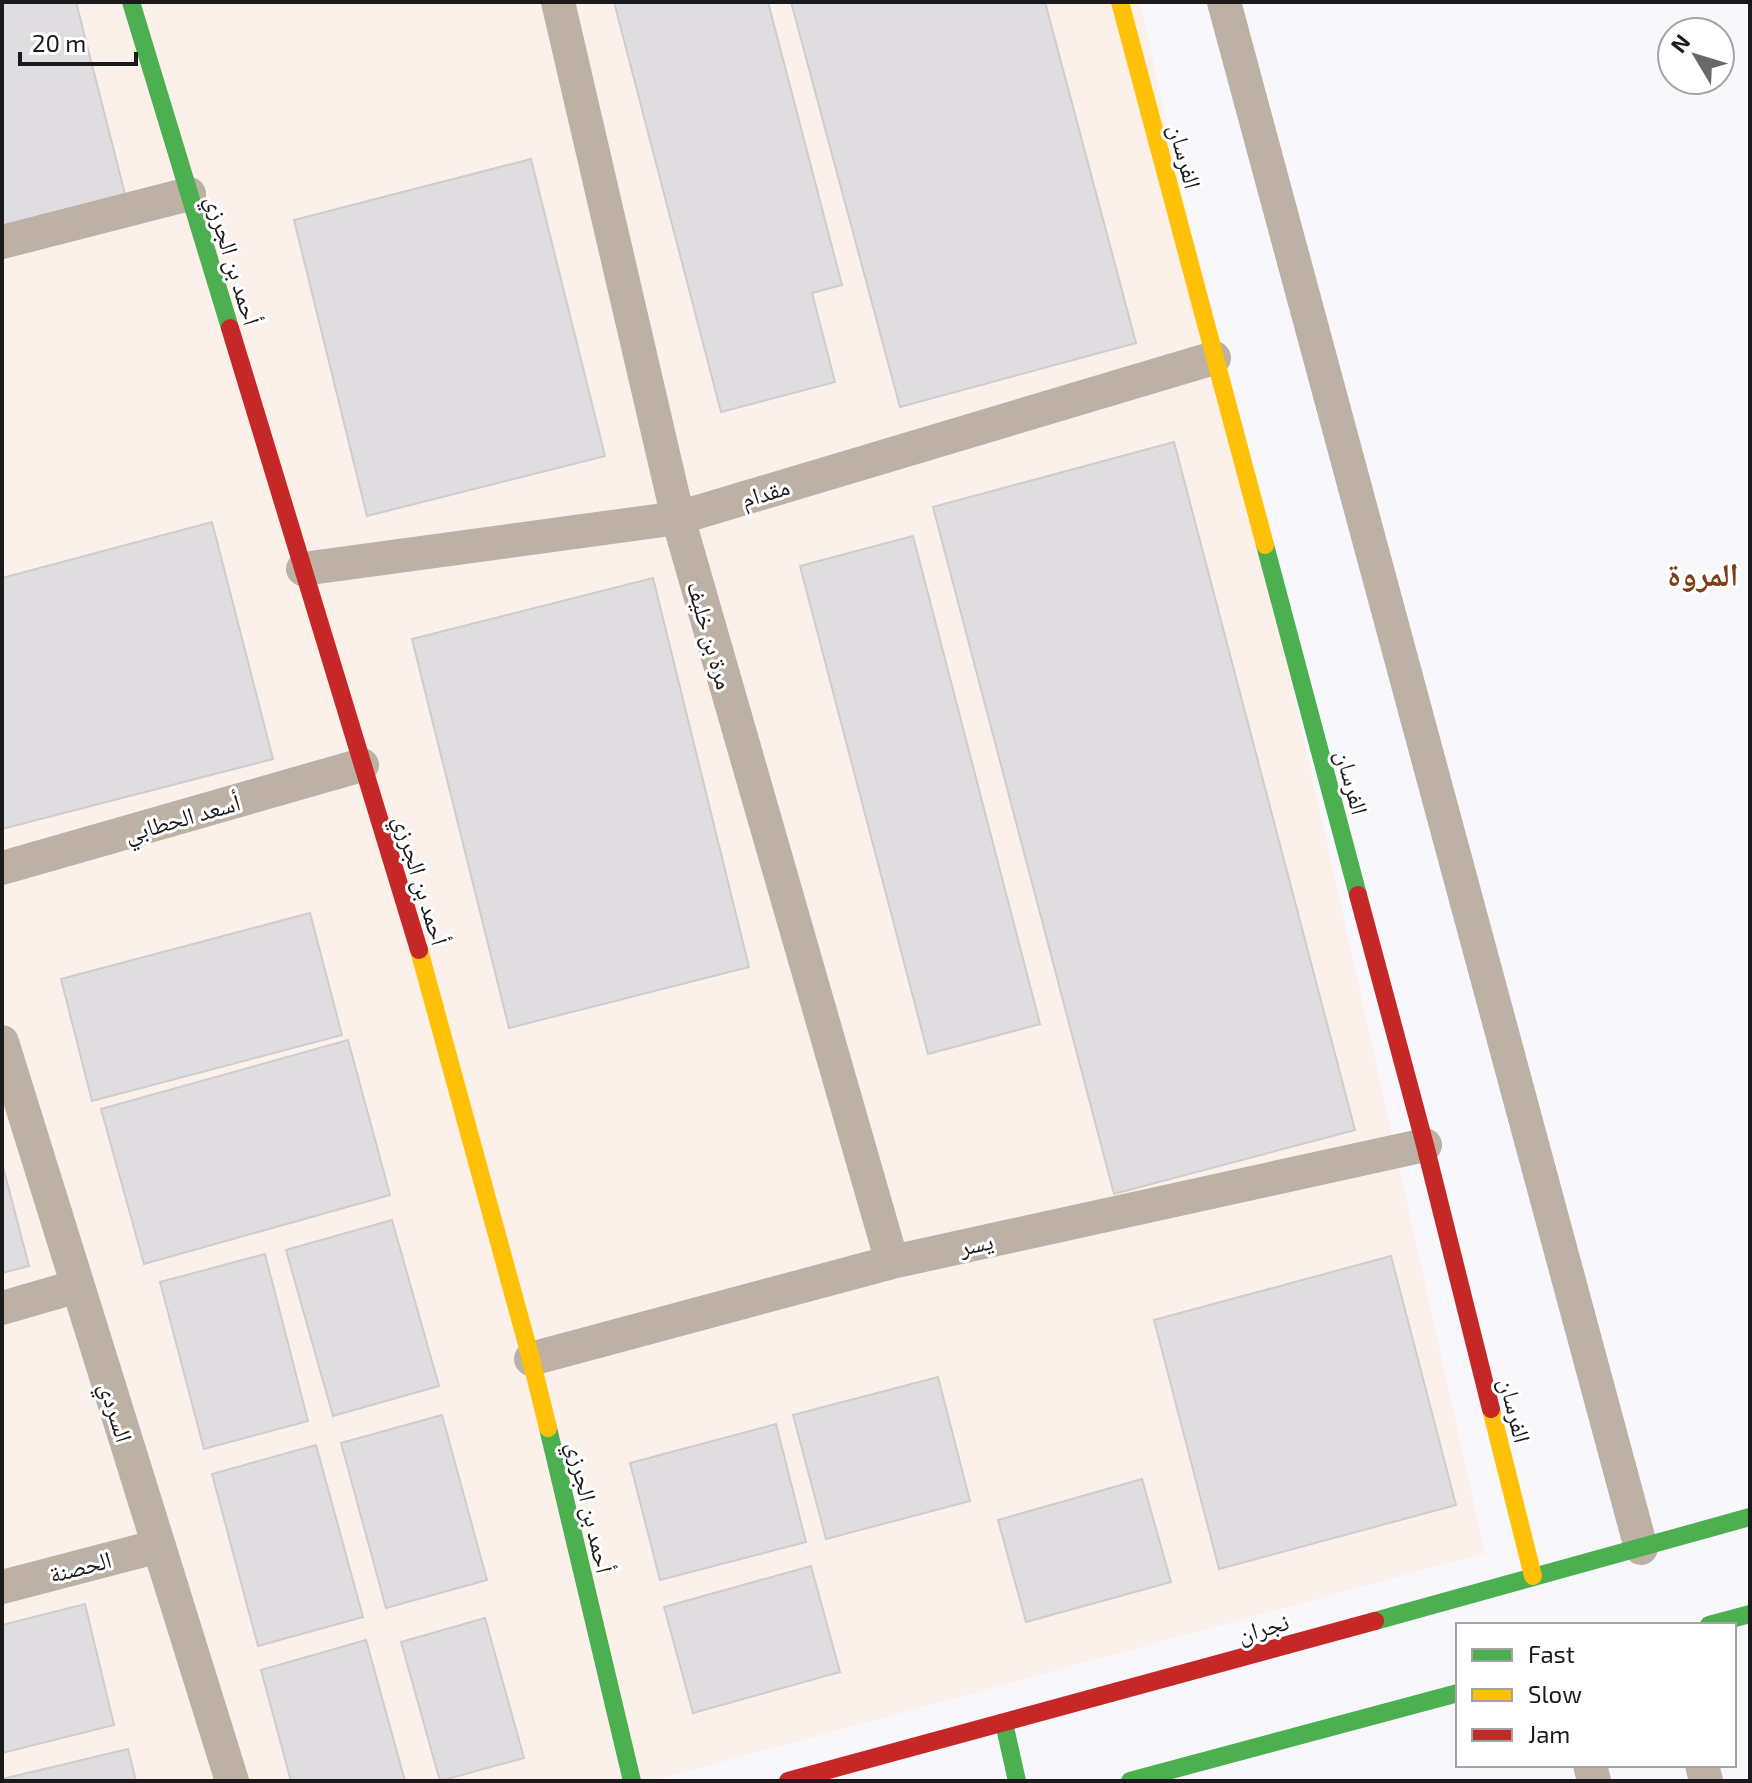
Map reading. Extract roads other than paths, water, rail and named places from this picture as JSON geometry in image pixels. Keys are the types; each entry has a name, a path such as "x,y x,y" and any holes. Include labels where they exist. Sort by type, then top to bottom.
{"street":[{"name":"أحمد بن الجرزي","path":"131,2 430,986 531,1359 632,1781"},
{"name":"مرة بن خليف","path":"558,2 678,518 892,1262"},
{"name":"الفرسان","path":"1120,2 1425,1145 1533,1576"},
{"path":"1224,2 1641,1548"},
{"path":"2,242 189,194"},
{"name":"مقدام","path":"303,569 678,518 1214,358"},
{"name":"أسعد الحطابي","path":"2,868 362,765"},
{"name":"السردي","path":"2,1042 232,1781"},
{"name":"يسر","path":"531,1359 892,1262 1425,1145"},
{"path":"2,1308 78,1286"},
{"name":"نجران","path":"788,1781 1750,1517"},
{"name":"الحصنة","path":"2,1587 159,1546"},
{"path":"1716,1623 1750,1614"},
{"path":"1130,1781 1456,1694"},
{"path":"1004,1723 1017,1781"}],"district":[{"name":"المروة","path":"1703,573"}]}
